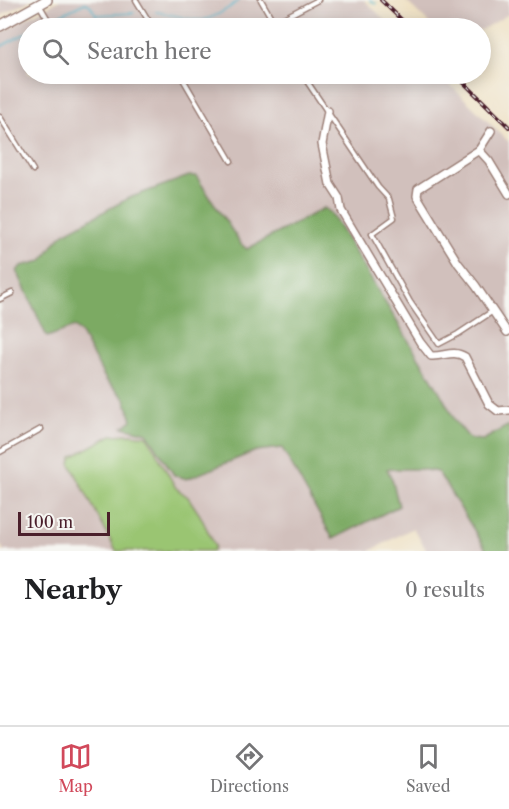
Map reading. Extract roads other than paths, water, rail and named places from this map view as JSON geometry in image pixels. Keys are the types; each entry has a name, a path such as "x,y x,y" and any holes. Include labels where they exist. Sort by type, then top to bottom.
{"street":[{"path":"0,26 43,2"},
{"path":"328,111 321,144 330,184 339,198 341,210 420,342 431,356 441,357 452,352 465,357 489,404 498,411 509,410"},
{"path":"491,131 479,150 418,189 417,196 458,263 507,332"},
{"path":"479,150 489,161 509,194"}],"lane":[{"path":"136,0 147,18"},
{"path":"261,0 271,18"},
{"path":"284,18 318,0"},
{"path":"43,2 49,18"},
{"path":"186,84 231,161"},
{"path":"309,84 378,187 389,199 394,218 372,234 410,302 438,344 458,334 493,310"},
{"path":"0,117 33,170"},
{"path":"0,299 12,294"},
{"path":"0,452 41,429"}],"waterway":[{"path":"208,18 239,0"},
{"path":"370,0 376,3"},
{"path":"58,16 85,3 90,5 96,15 134,13"},
{"path":"156,12 186,18"},
{"path":"0,47 18,37"}],"railway":[{"path":"381,0 400,18"},
{"path":"465,84 509,127"}]}
